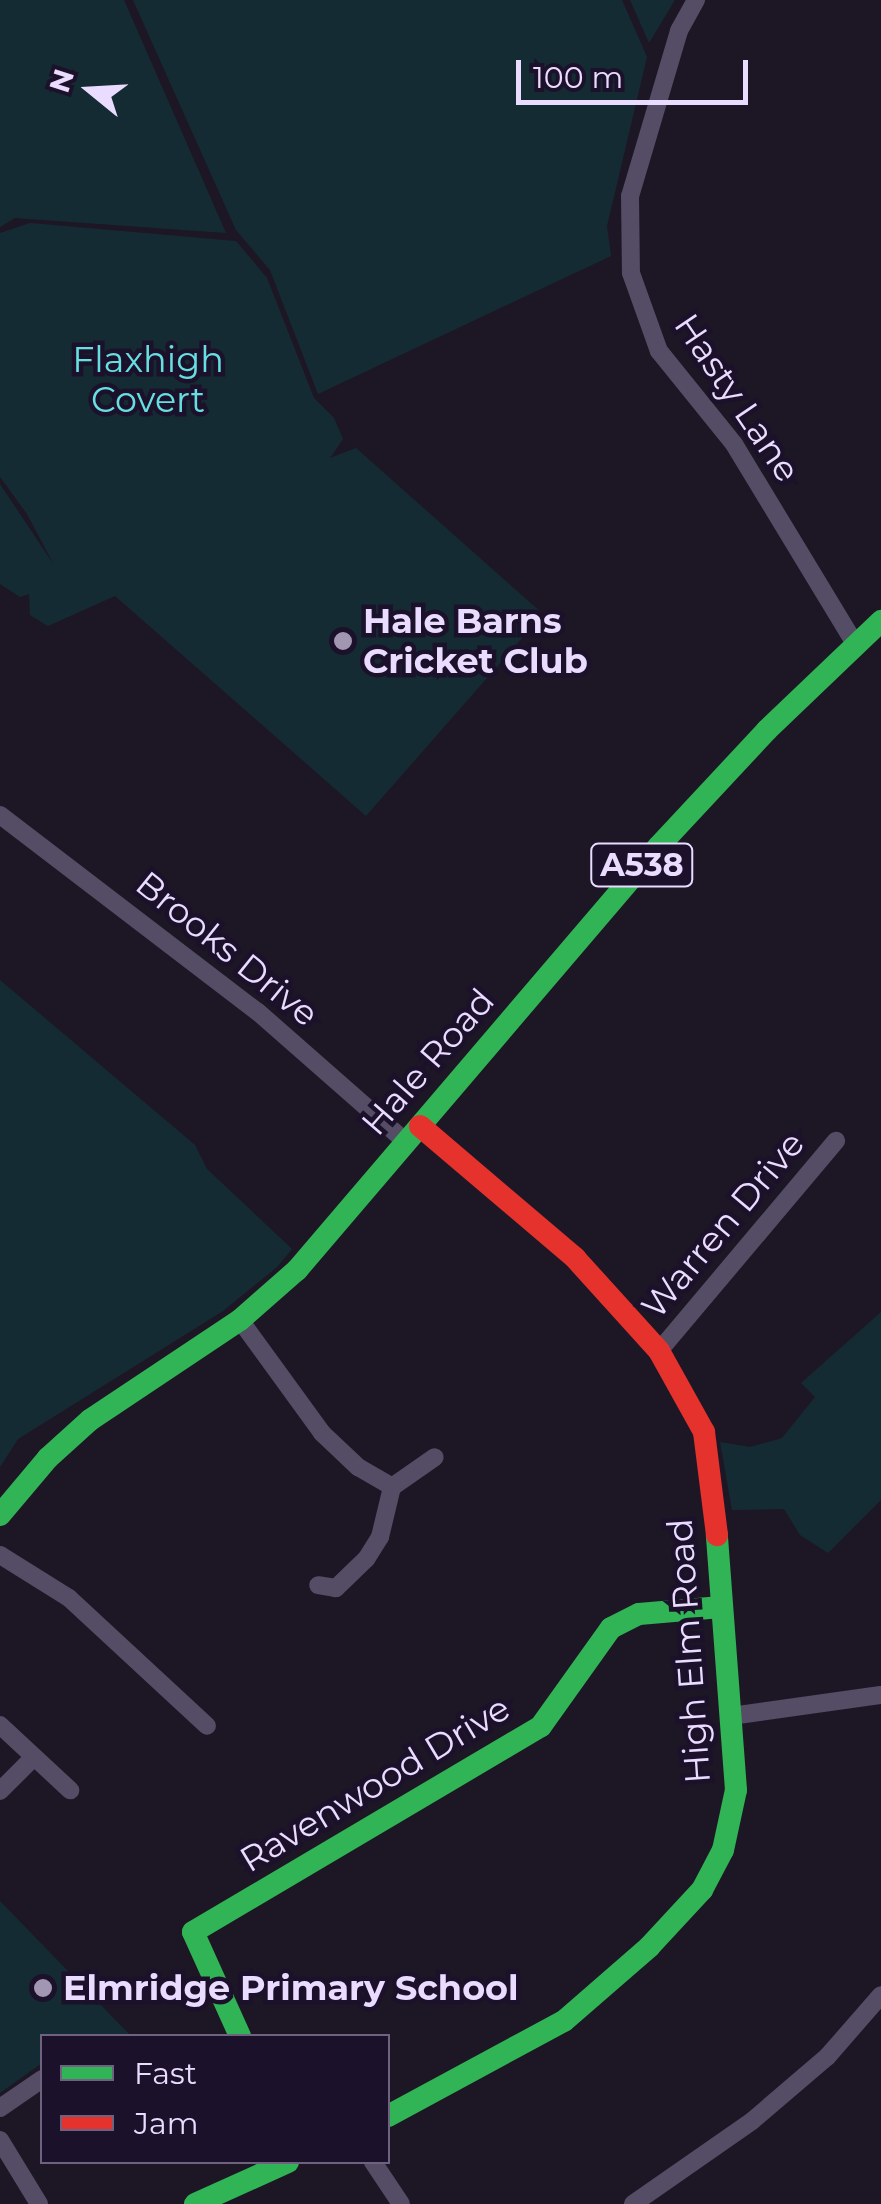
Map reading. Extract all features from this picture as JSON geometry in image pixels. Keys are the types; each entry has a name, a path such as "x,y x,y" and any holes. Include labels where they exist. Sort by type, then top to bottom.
{"street":[{"name":"Hasty Lane","path":"696,0 679,31 630,196 632,273 641,310 659,351 734,444 855,644"},
{"name":"Hale Road","path":"0,1514 48,1458 90,1420 160,1369 240,1320 296,1270 658,847 881,621"},
{"name":"Brooks Drive","path":"0,815 413,1134"},
{"name":"High Elm Road","path":"390,2115 522,2048 564,2021 649,1947 694,1899 723,1850 736,1790 712,1472 704,1432 659,1351 575,1258 413,1134"},
{"name":"Warren Drive","path":"659,1351 836,1141"},
{"path":"240,1320 322,1433 358,1467 392,1486"},
{"path":"318,1585 336,1588 366,1559 380,1536 392,1486 435,1457"},
{"path":"0,1554 68,1598 207,1726"},
{"name":"Ravenwood Drive","path":"239,2034 193,1932 541,1726 611,1628 639,1614 721,1607"},
{"path":"730,1716 881,1696"},
{"path":"0,1725 32,1759 70,1790"},
{"path":"0,1791 32,1759"},
{"path":"633,2204 752,2121 827,2057 881,1995"},
{"path":"0,2108 40,2080"},
{"path":"0,2140 39,2204"},
{"path":"196,2204 284,2164"},
{"path":"374,2164 401,2204"}],"green space":[{"path":"0,0 124,0 226,233 15,218 0,227"},
{"path":"133,0 622,0 647,57 607,226 611,256 318,394 270,270 236,230"},
{"path":"630,0 675,0 649,43"},
{"name":"Flaxhigh Covert","path":"30,223 236,241 267,278 314,398 334,418 343,439 330,458 356,448 543,614 366,816 115,596 48,626 30,615 29,594 20,597 0,584 0,484 54,565 27,514 0,477 0,233"},
{"path":"0,980 195,1145 207,1169 292,1249 277,1267 223,1311 18,1439 0,1467"},
{"path":"881,1312 881,1500 828,1553 800,1535 784,1509 732,1510 720,1442 750,1447 782,1438 815,1397 801,1383"},
{"name":"Elmridge Primary School","path":"0,1901 129,2034 40,2034 40,2064 0,2093"}],"traffic: fast":[{"path":"0,1515 48,1458 90,1420 240,1320 297,1270 658,847 767,730 881,621"},
{"path":"390,2115 564,2021 649,1947 702,1890 723,1850 736,1790 717,1535"},
{"path":"239,2034 193,1932 541,1726 611,1628 639,1614 721,1607"},
{"path":"195,2204 284,2164"}],"traffic: jam":[{"path":"420,1126 575,1258 659,1351 704,1432 717,1535"}],"place":[{"name":"Hale Barns Cricket Club","path":"343,641"},
{"name":"Elmridge Primary School","path":"43,1988"}]}
